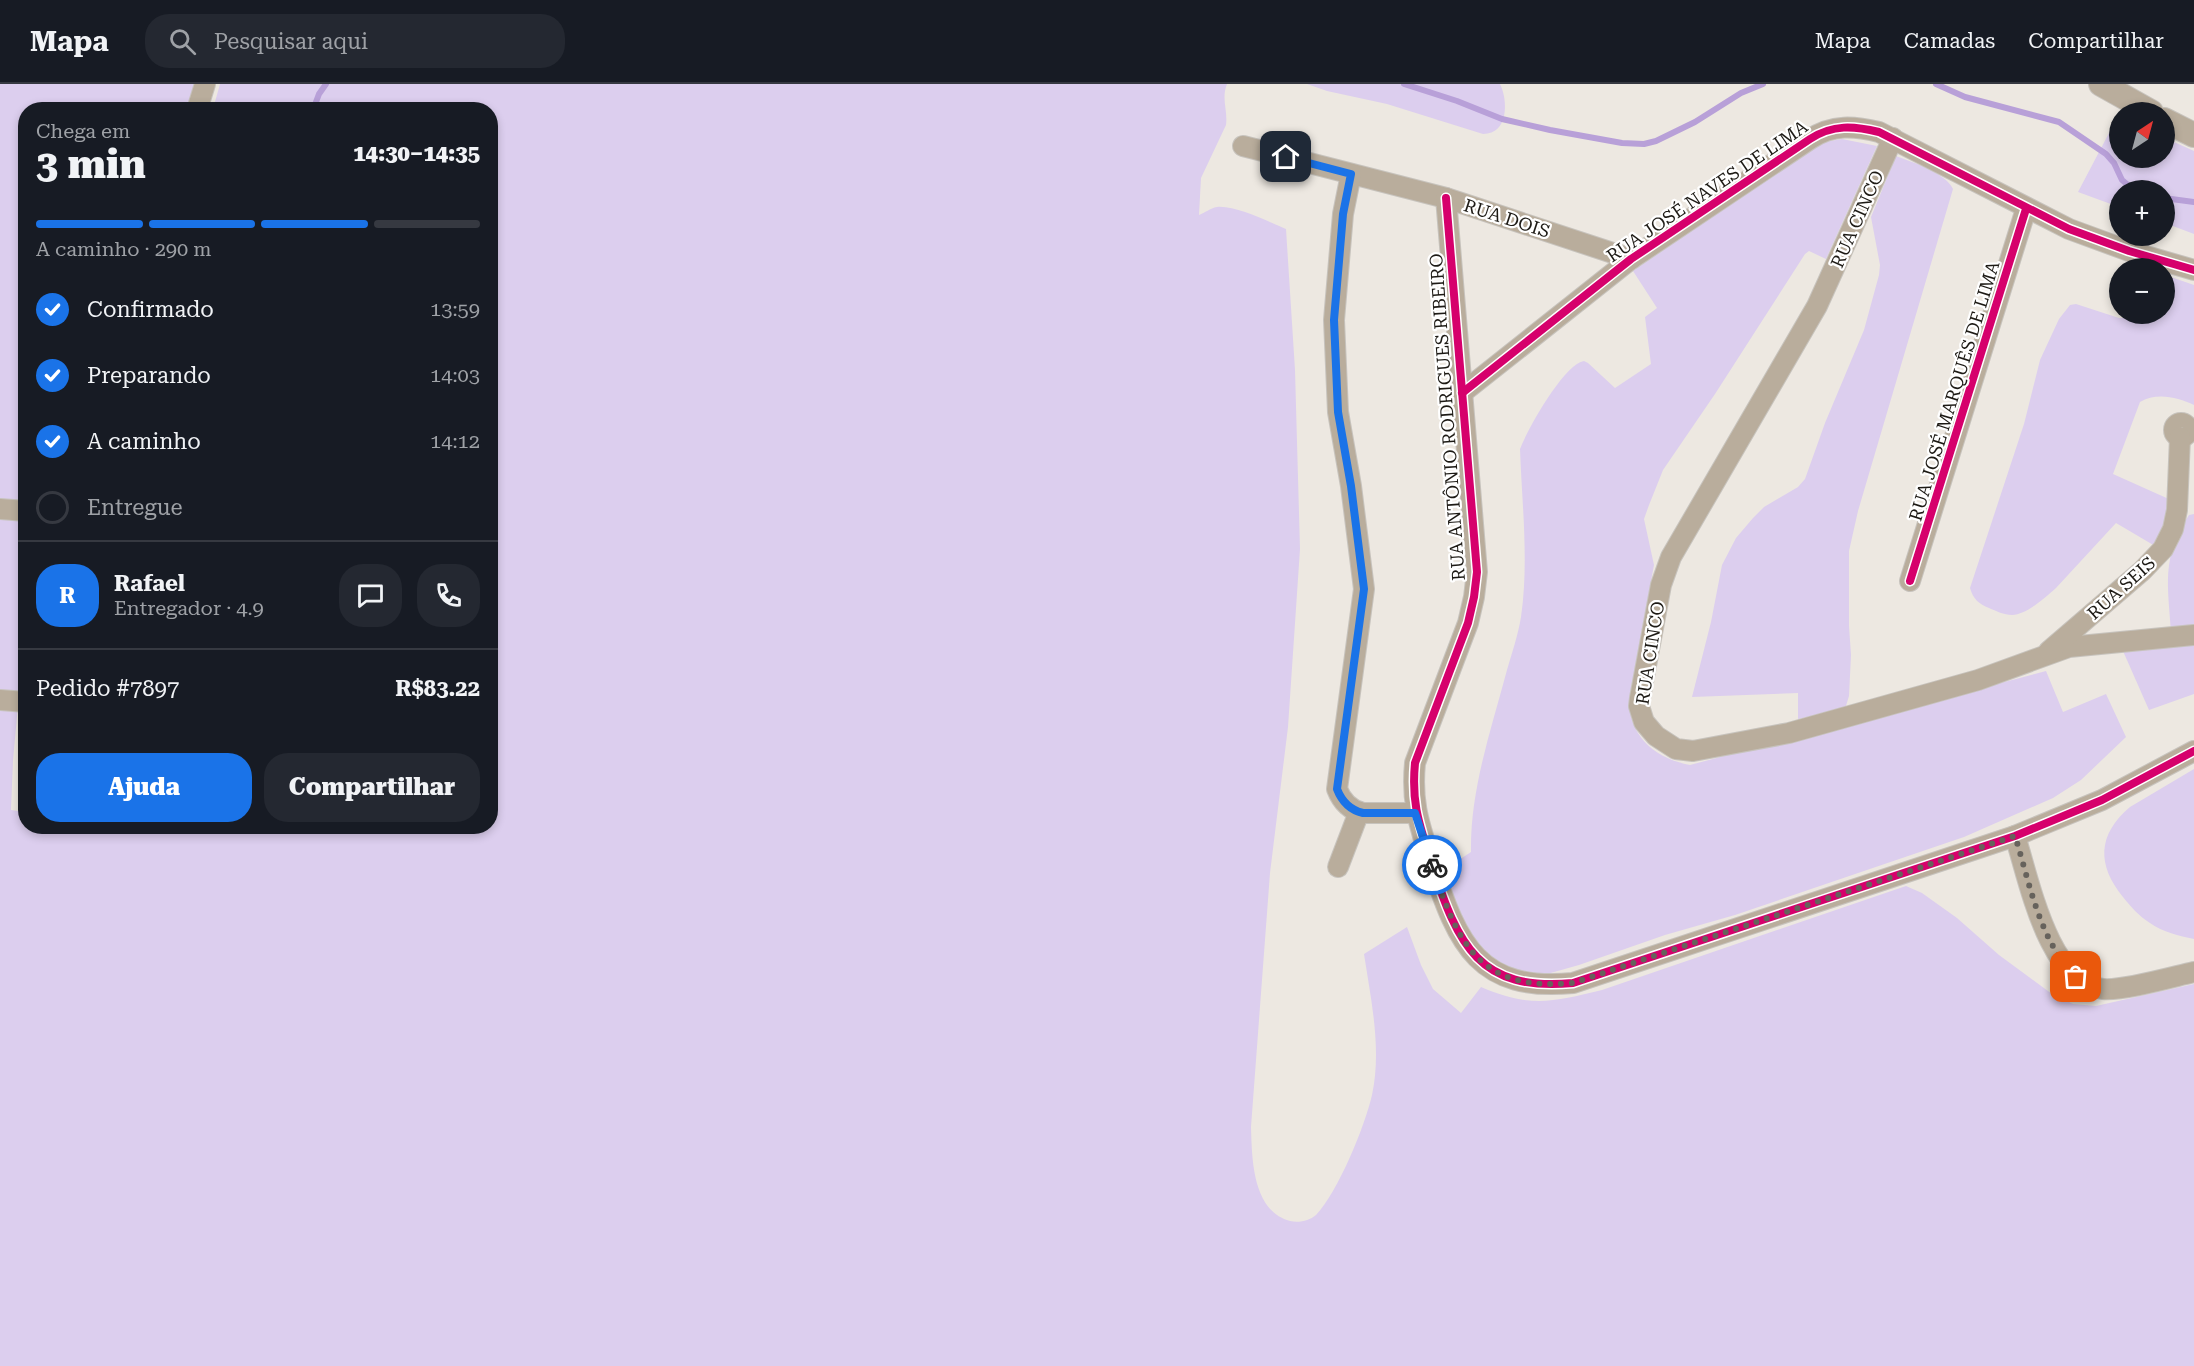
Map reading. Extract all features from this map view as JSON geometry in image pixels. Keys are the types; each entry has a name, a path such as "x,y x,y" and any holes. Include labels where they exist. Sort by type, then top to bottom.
{"street":[{"path":"199,102 205,84"},
{"path":"2101,84 2133,102"},
{"path":"2175,126 2194,135"},
{"name":"RUA JOSÉ NAVES DE LIMA","path":"1462,393 1631,259 1819,133 1836,128 1854,127 1879,132 2026,208 2094,240 2194,270"},
{"name":"RUA CINCO","path":"1893,138 1817,306 1671,558 1660,585 1640,698 1640,713 1650,730 1671,746 1684,751 1704,750 1790,733 1978,680 2069,647 2194,635"},
{"name":"RUA DOIS","path":"1243,146 1446,198 1631,259"},
{"path":"1351,174 1343,214 1334,320 1338,412 1364,589 1337,789 1345,803 1359,812 1415,813"},
{"name":"RUA ANTÔNIO RODRIGUES RIBEIRO","path":"1446,198 1477,572 1468,622 1415,763 1413,785 1415,813 1449,916 1468,947 1482,962 1514,980 1552,985 1573,983 2015,836 2102,800 2194,751"},
{"name":"RUA JOSÉ MARQUÊS DE LIMA","path":"1910,581 2026,208"},
{"name":"RUA SEIS","path":"2045,654 2142,571 2163,549 2173,529 2177,510 2180,437"},
{"path":"0,508 18,510"},
{"path":"0,700 18,701"},
{"path":"1338,867 1359,812"},
{"path":"2015,836 2048,938 2062,961 2076,977 2093,987 2113,989 2194,972"}],"shaded area":[{"path":"0,84 196,84 190,102 18,102 18,706 11,810 18,811 18,834 498,834 498,102 215,102 220,84 1227,84 1226,125 1201,178 1199,215 1214,208 1224,207 1252,215 1286,229 1295,370 1300,549 1288,727 1270,873 1251,1127 1252,1153 1257,1182 1261,1195 1277,1215 1290,1221 1300,1222 1316,1215 1333,1191 1350,1158 1363,1124 1375,1078 1376,1042 1364,954 1407,927 1433,989 1461,1013 1481,987 1514,998 1542,1001 1602,990 1906,886 1922,893 1957,918 1999,955 2052,994 2073,1004 2096,1006 2194,984 2194,1366 0,1366"},
{"path":"1307,84 1500,84 1503,91 1504,115 1498,128 1492,133 1483,134 1387,104 1327,91"},
{"path":"2109,133 2109,168 2175,168 2175,142 2194,151 2194,234 2175,227 2175,180 2109,180 2109,203 2078,192"},
{"path":"1842,139 1877,146 1826,259 1809,251 1805,254 1663,470 1644,519 1654,565 1629,699 1633,724 1646,743 1655,751 1677,762 1690,765 2046,671 2063,712 2106,694 2126,737 2081,780 2053,798 1964,837 1579,965 1547,974 1521,974 1482,954 1455,908 1445,869 1471,852 1478,783 1521,617 1525,554 1520,449 1547,399 1576,365 1584,361 1588,363 1615,388 1651,364 1645,317 1657,308 1633,271 1819,143"},
{"path":"1896,156 1936,173 1953,189 1858,511 1849,551 1851,655 1849,696 1845,709 1798,719 1798,693 1692,697 1711,622 1722,565 1736,538 1753,518 1764,507 1798,487 1805,479 1825,423 1864,330 1880,265 1871,217"},
{"path":"2175,278 2194,285 2194,405 2160,396 2140,402 2113,474 2171,500 2169,517 2155,546 2116,523 2056,588 2041,601 2018,614 2000,613 1977,601 1970,588 2024,424 2040,360 2059,319 2070,305 2076,304 2109,315 2109,324 2175,324"},
{"path":"2194,514 2194,630 2171,632 2168,585 2170,558 2180,530 2189,515"},
{"path":"2194,643 2194,694 2149,710 2123,651"},
{"path":"2194,769 2194,939 2160,929 2135,911 2114,885 2108,873 2104,850 2111,828 2130,807"}],"waterway":[{"path":"316,102 326,84"},
{"path":"1404,84 1457,101 1502,119 1622,143 1644,144 1656,141 1695,122 1741,93 1763,84"},
{"path":"1936,84 1965,97 2059,122 2106,154 2114,163 2122,180"},
{"path":"2175,199 2194,202"}],"cycle path":[{"path":"1462,393 1631,259 1810,139 1835,129 1861,128 1879,132 2069,229 2129,251 2194,270"},
{"path":"1446,198 1477,572 1468,623 1415,763 1414,791 1424,839 1452,918 1463,940 1477,957 1494,971 1515,980 1541,984 1573,983 2015,836 2102,800 2194,751"},
{"path":"1910,581 2026,209"}],"way so far":[{"path":"1432,865 1449,916 1468,947 1482,962 1514,980 1552,985 1573,983 2015,836 2048,938 2062,961 2076,977"}],"route":[{"path":"1286,157 1351,174 1343,214 1334,320 1338,412 1362,560 1364,589 1337,789 1345,803 1356,812 1415,813 1432,865"}]}
